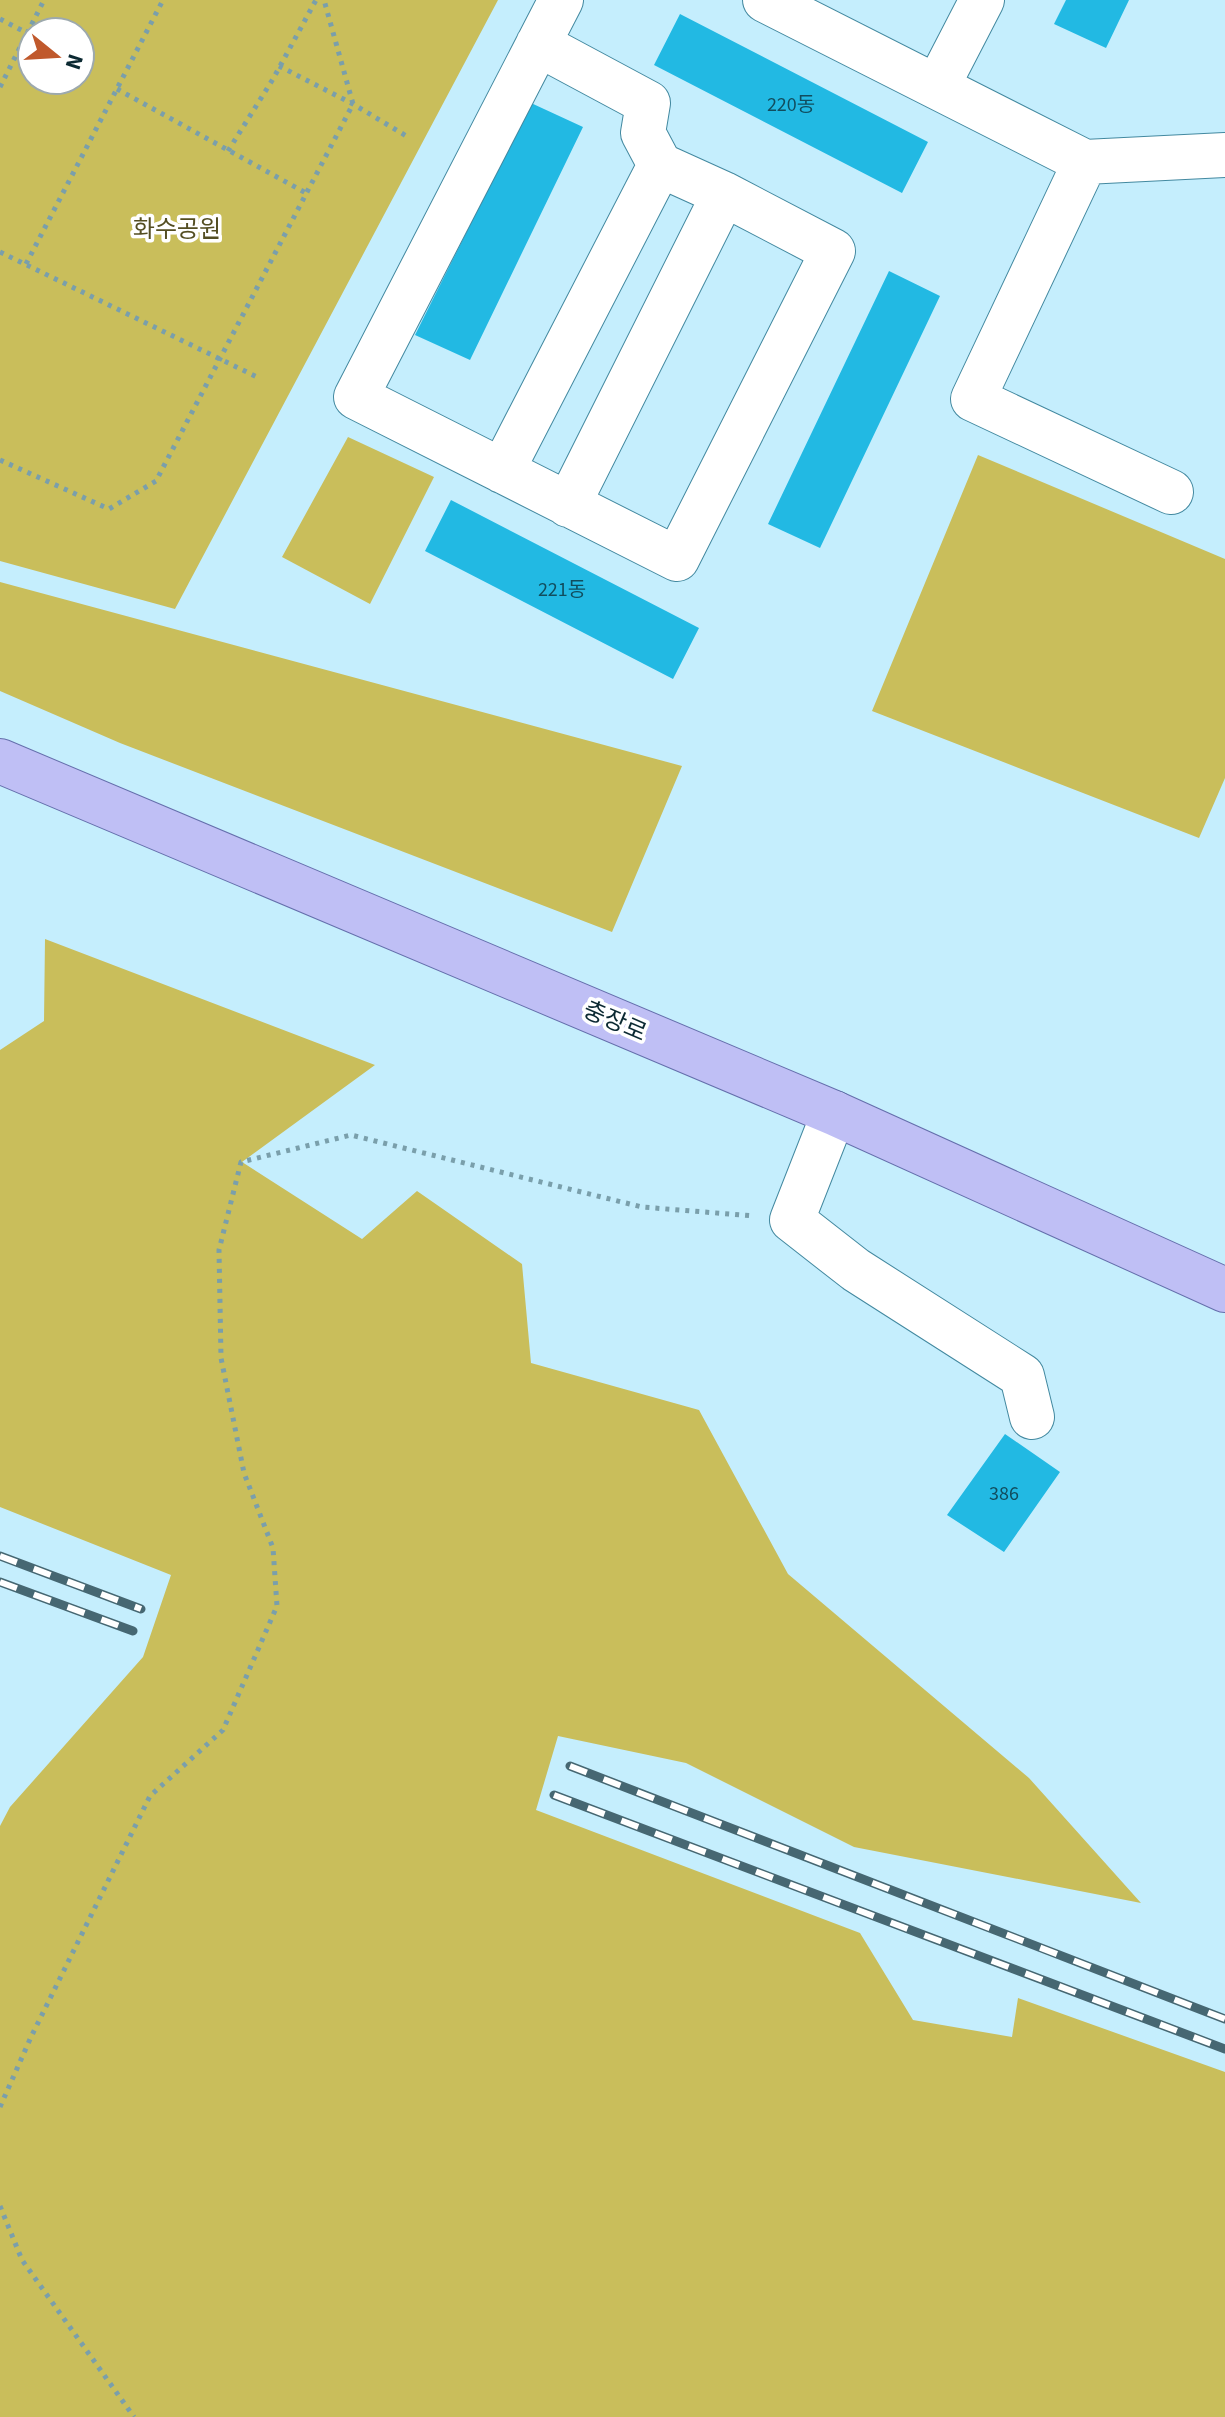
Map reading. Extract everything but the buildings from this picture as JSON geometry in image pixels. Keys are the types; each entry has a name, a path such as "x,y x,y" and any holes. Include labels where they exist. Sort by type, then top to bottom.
{"main road":[{"name":"충장로","path":"0,761 834,1113 1225,1290"}],"street":[{"path":"538,44 648,103 643,133 660,165 724,194 841,236 677,559 356,397 538,44 561,0"},
{"path":"765,0 1085,162 1225,155"},
{"path":"937,87 982,0"},
{"path":"1085,162 973,399 1171,492"},
{"path":"502,471 660,165"},
{"path":"568,505 724,194"},
{"path":"834,1113 792,1220 856,1270 1022,1376 1032,1417"}],"path":[{"path":"26,264 163,0"},
{"path":"228,151 316,0"},
{"path":"0,460 109,509 156,481 353,104 324,0"},
{"path":"0,87 16,55"},
{"path":"279,66 408,137"},
{"path":"117,89 306,193"},
{"path":"0,252 259,378"},
{"path":"0,2107 31,2037 150,1796 223,1730 277,1606 273,1548 244,1473 221,1358 219,1250 241,1162 351,1135 642,1207 792,1220"},
{"path":"0,2206 22,2260 134,2417"}],"green space":[{"name":"화수공원","path":"0,0 498,0 175,609 0,561"},
{"path":"348,437 434,477 370,604 282,557"},
{"path":"978,455 1225,559 1225,778 1199,838 872,711"},
{"path":"0,582 682,766 612,932 120,743 0,691"},
{"path":"45,939 375,1065 242,1162 362,1239 417,1191 522,1264 531,1363 699,1410 788,1574 1029,1778 1141,1903 854,1847 686,1763 558,1736 536,1810 860,1933 913,2020 1012,2037 1018,1998 1225,2072 1225,2417 0,2417 0,1826 10,1807 143,1657 171,1575 0,1507 0,1050 44,1021"}],"railway":[{"path":"0,1556 141,1609"},
{"path":"0,1582 133,1631"},
{"path":"570,1766 1225,2019"},
{"path":"554,1795 1225,2049"}]}
